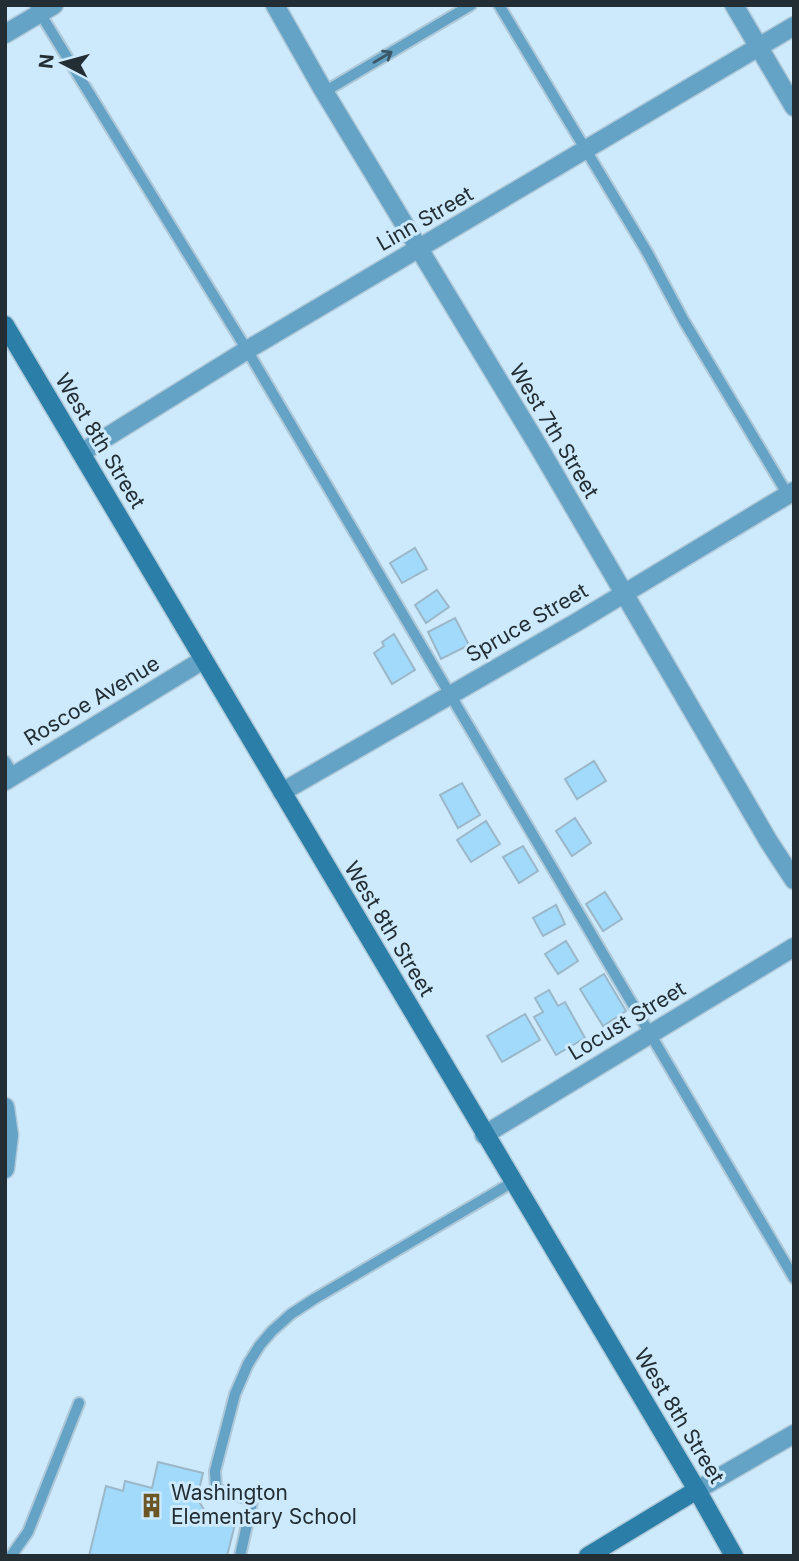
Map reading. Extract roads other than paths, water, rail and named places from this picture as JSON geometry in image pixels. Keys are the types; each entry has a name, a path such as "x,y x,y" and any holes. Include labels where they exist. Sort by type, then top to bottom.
{"main road":[{"name":"West 8th Street","path":"5,325 734,1556"},
{"path":"588,1556 697,1490"}],"street":[{"name":"West 7th Street","path":"275,5 324,92 794,880"},
{"path":"734,5 794,107"},
{"path":"5,34 43,8"},
{"name":"Linn Street","path":"81,453 247,350 794,26"},
{"name":"Spruce Street","path":"282,792 577,622 792,493"},
{"name":"Roscoe Avenue","path":"8,773 203,660"},
{"name":"Locust Street","path":"484,1135 794,947"},
{"path":"5,1107 9,1135 5,1169"},
{"path":"697,1490 794,1434"}],"lane":[{"path":"324,92 471,5"},
{"path":"499,5 647,252 684,321 792,493"},
{"path":"43,8 794,1278"},
{"path":"240,1556 253,1502 216,1487 215,1471 235,1394 260,1345 281,1323 314,1299 513,1182"},
{"path":"11,1556 29,1532 79,1403"}],"place":[{"name":"Washington Elementary School","path":"151,1505"}]}
